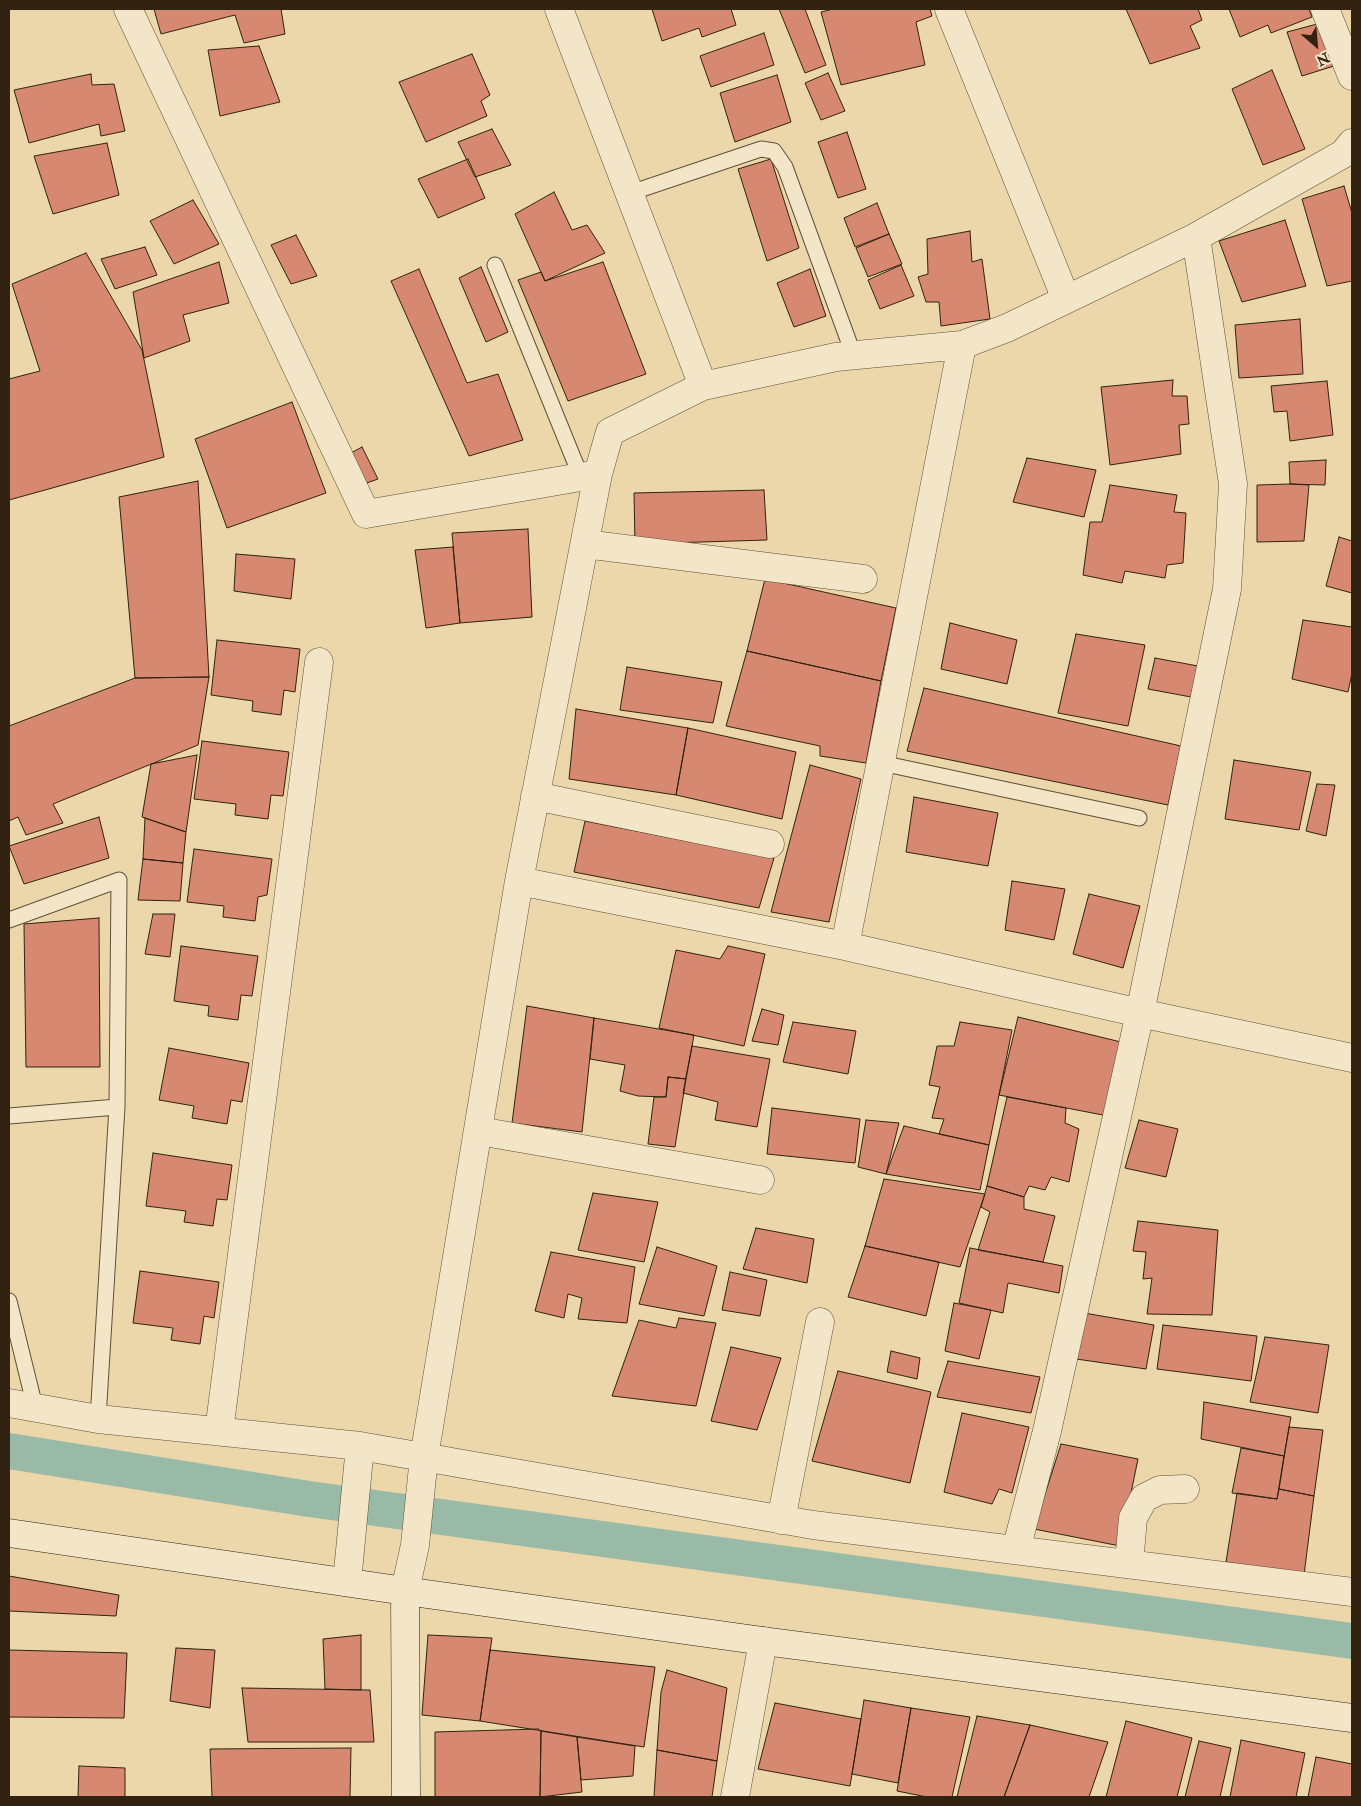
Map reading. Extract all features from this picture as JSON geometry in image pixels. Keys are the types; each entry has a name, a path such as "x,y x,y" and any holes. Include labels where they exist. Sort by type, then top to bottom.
{"street":[{"path":"128,9 366,514 590,476"},
{"path":"559,9 703,386"},
{"path":"950,9 1066,299"},
{"path":"1325,9 1352,76"},
{"path":"406,1797 405,1591 415,1546 424,1456 519,881 585,544 590,476 610,432 703,386 836,357 962,345 1008,328 1196,237 1342,154 1352,143"},
{"path":"1016,1550 1047,1431 1140,1014 1227,589 1233,484 1196,237"},
{"path":"845,946 962,345"},
{"path":"585,544 863,579"},
{"path":"219,1431 320,662"},
{"path":"535,796 770,844"},
{"path":"519,881 845,946 1140,1014 1352,1058"},
{"path":"479,1131 760,1180"},
{"path":"781,1520 820,1322"},
{"path":"22,1405 98,1419 360,1446 781,1520 885,1535 1352,1592"},
{"path":"347,1582 360,1446"},
{"path":"1129,1564 1133,1518 1144,1498 1160,1490 1185,1489"},
{"path":"9,1533 763,1641 1352,1718"},
{"path":"735,1797 763,1641"}],"lane":[{"path":"630,193 762,148 774,151 785,167 854,356"},
{"path":"494,265 590,476"},
{"path":"881,763 1139,818"},
{"path":"9,920 119,880 117,1107 98,1419"},
{"path":"9,1116 117,1107"},
{"path":"9,1301 22,1405"}],"building":[{"path":"154,9 281,9 285,34 244,43 235,15 161,34"},
{"path":"652,9 731,9 736,25 702,37 699,28 662,41"},
{"path":"779,9 805,9 826,65 805,73"},
{"path":"833,9 930,9 932,16 916,22 925,65 841,85 821,12"},
{"path":"1126,9 1198,9 1202,20 1190,26 1200,48 1150,64"},
{"path":"1229,9 1309,9 1312,17 1271,33 1268,25 1240,37"},
{"path":"1321,23 1334,66 1302,76 1287,32"},
{"path":"764,33 774,65 711,87 700,56"},
{"path":"259,46 280,102 220,116 208,50"},
{"path":"472,54 490,95 481,101 487,116 426,142 399,82"},
{"path":"1272,70 1305,149 1263,165 1232,89"},
{"path":"828,73 845,111 821,120 805,83"},
{"path":"91,74 92,85 114,84 125,131 101,136 99,124 29,143 14,90"},
{"path":"777,75 791,122 735,142 720,93"},
{"path":"492,129 511,165 475,177 458,142"},
{"path":"847,132 866,189 838,198 818,142"},
{"path":"107,143 119,195 53,214 34,156"},
{"path":"468,159 485,198 438,218 418,179"},
{"path":"771,159 799,248 767,261 738,169"},
{"path":"1344,186 1352,213 1352,281 1327,286 1302,199"},
{"path":"554,192 572,230 587,225 605,253 545,281 515,214"},
{"path":"193,200 219,244 174,264 150,221"},
{"path":"877,203 889,234 855,247 844,218"},
{"path":"1285,220 1306,286 1242,302 1219,241"},
{"path":"970,231 972,262 982,259 990,319 941,326 939,302 926,302 918,277 928,274 927,239"},
{"path":"889,234 902,264 868,277 856,248"},
{"path":"296,235 317,276 291,284 271,245"},
{"path":"145,247 157,275 115,289 101,259"},
{"path":"86,253 142,350 164,457 9,500 9,379 40,371 12,284"},
{"path":"219,262 229,303 183,315 190,341 144,358 133,292"},
{"path":"603,262 646,374 568,401 518,280 541,272 545,281"},
{"path":"901,265 914,296 880,309 868,280"},
{"path":"481,267 508,332 486,342 459,278"},
{"path":"419,269 467,383 498,374 523,440 469,456 391,281"},
{"path":"810,269 826,316 794,327 777,283"},
{"path":"1300,319 1303,374 1239,378 1235,325"},
{"path":"1173,380 1172,396 1187,396 1189,424 1179,425 1181,454 1110,465 1101,387"},
{"path":"1327,381 1333,435 1290,441 1287,411 1274,412 1271,386"},
{"path":"292,402 326,493 227,528 195,439"},
{"path":"362,447 378,479 364,484 349,454"},
{"path":"1027,458 1096,470 1084,517 1013,502"},
{"path":"1326,460 1325,485 1290,484 1289,462"},
{"path":"198,481 209,677 135,678 119,497"},
{"path":"1110,485 1177,495 1174,512 1186,513 1183,563 1167,565 1165,578 1125,571 1122,583 1083,575 1090,522 1102,522"},
{"path":"1257,485 1309,485 1304,541 1257,542"},
{"path":"764,490 767,540 635,544 634,493"},
{"path":"528,529 532,617 460,623 452,533"},
{"path":"1339,537 1352,541 1352,593 1326,586"},
{"path":"453,547 460,623 426,628 415,550"},
{"path":"236,554 295,559 291,599 234,591"},
{"path":"765,579 896,608 881,681 747,651"},
{"path":"1303,620 1352,627 1352,673 1348,692 1292,679"},
{"path":"950,623 1017,640 1007,684 941,669"},
{"path":"1076,634 1145,645 1128,726 1058,713"},
{"path":"217,640 300,649 295,692 284,690 281,715 252,711 253,701 211,695"},
{"path":"747,651 881,681 866,763 820,756 820,746 726,726"},
{"path":"1155,658 1198,666 1191,697 1148,689"},
{"path":"627,667 722,682 713,723 620,710"},
{"path":"209,677 198,745 53,804 63,823 26,835 18,817 9,821 9,726 135,678"},
{"path":"924,688 1181,746 1168,805 907,751"},
{"path":"576,709 688,728 676,795 569,779"},
{"path":"688,728 796,752 782,819 676,795"},
{"path":"202,741 289,752 283,796 271,795 268,819 235,815 236,804 194,799"},
{"path":"197,755 186,832 142,817 151,764"},
{"path":"1234,760 1311,772 1299,830 1225,819"},
{"path":"810,765 861,779 829,922 771,912"},
{"path":"1317,784 1335,785 1326,836 1306,831"},
{"path":"914,797 998,813 988,866 906,852"},
{"path":"99,817 109,858 24,884 9,846"},
{"path":"145,818 186,832 183,863 143,859"},
{"path":"585,821 774,858 759,908 574,872"},
{"path":"194,849 272,859 267,895 258,897 255,921 223,917 224,906 187,902"},
{"path":"143,859 183,863 180,901 138,900"},
{"path":"1012,881 1065,889 1054,940 1005,930"},
{"path":"1089,894 1140,906 1123,968 1073,954"},
{"path":"153,914 175,914 170,957 145,954"},
{"path":"99,918 100,1067 26,1067 24,924"},
{"path":"181,946 258,956 252,996 241,995 238,1020 208,1016 209,1006 174,1001"},
{"path":"728,946 765,954 744,1046 659,1028 676,950 720,959"},
{"path":"527,1006 594,1018 582,1132 512,1123"},
{"path":"762,1009 784,1015 778,1045 752,1041"},
{"path":"1018,1017 1121,1042 1108,1116 999,1095"},
{"path":"594,1018 694,1035 686,1079 668,1077 666,1097 638,1096 620,1091 625,1065 590,1059"},
{"path":"793,1022 856,1031 848,1074 783,1062"},
{"path":"960,1022 1012,1030 989,1145 939,1134 944,1119 932,1118 940,1087 929,1085 937,1046 954,1046"},
{"path":"692,1046 770,1059 757,1127 715,1120 718,1102 683,1093"},
{"path":"169,1048 249,1063 242,1102 231,1100 227,1124 192,1118 194,1106 159,1100"},
{"path":"668,1077 686,1079 675,1147 648,1144 654,1097 666,1097"},
{"path":"1007,1097 1066,1108 1065,1123 1079,1129 1069,1182 1051,1177 1045,1190 1029,1186 1024,1197 987,1186"},
{"path":"772,1108 860,1119 855,1163 767,1154"},
{"path":"866,1120 899,1123 886,1174 858,1167"},
{"path":"1139,1120 1178,1129 1166,1177 1125,1168"},
{"path":"904,1126 989,1145 980,1190 886,1174"},
{"path":"153,1153 232,1165 227,1200 217,1199 213,1226 184,1222 186,1211 146,1206"},
{"path":"884,1179 985,1194 960,1267 865,1246"},
{"path":"987,1186 1024,1197 1024,1209 1055,1216 1043,1262 978,1250 990,1212 981,1207"},
{"path":"593,1193 658,1202 644,1262 578,1250"},
{"path":"1138,1221 1218,1230 1212,1315 1147,1314 1152,1278 1143,1279 1146,1252 1133,1251"},
{"path":"756,1228 814,1239 807,1283 743,1269"},
{"path":"865,1246 939,1262 926,1316 848,1297"},
{"path":"657,1247 717,1266 704,1316 639,1304"},
{"path":"970,1248 1063,1266 1059,1293 1008,1283 1003,1313 959,1303"},
{"path":"551,1252 635,1267 627,1323 578,1319 582,1298 568,1294 564,1318 535,1311"},
{"path":"140,1271 219,1282 214,1318 204,1316 200,1344 171,1340 173,1328 133,1323"},
{"path":"730,1272 767,1280 760,1316 722,1310"},
{"path":"954,1303 991,1310 979,1359 945,1351"},
{"path":"1084,1313 1154,1325 1146,1369 1076,1359"},
{"path":"679,1318 716,1323 696,1406 612,1396 639,1320 676,1328"},
{"path":"1163,1325 1257,1336 1251,1381 1157,1369"},
{"path":"1265,1337 1329,1345 1318,1413 1250,1402"},
{"path":"731,1347 781,1358 757,1430 711,1421"},
{"path":"891,1351 920,1358 917,1379 887,1372"},
{"path":"948,1361 1040,1377 1031,1413 937,1397"},
{"path":"838,1371 931,1392 910,1483 812,1461"},
{"path":"1204,1402 1291,1417 1284,1456 1201,1439"},
{"path":"962,1413 1029,1427 1012,1493 999,1489 992,1504 944,1492"},
{"path":"1289,1427 1323,1430 1314,1496 1279,1489"},
{"path":"1061,1444 1138,1459 1120,1546 1034,1529"},
{"path":"1241,1448 1284,1456 1277,1499 1232,1493"},
{"path":"1279,1489 1314,1496 1304,1575 1226,1562 1237,1493 1277,1499"},
{"path":"9,1576 119,1595 116,1616 9,1611"},
{"path":"361,1635 361,1690 325,1689 323,1639"},
{"path":"428,1635 492,1638 480,1721 422,1715"},
{"path":"176,1648 215,1650 210,1708 170,1701"},
{"path":"9,1650 127,1653 124,1718 9,1717"},
{"path":"490,1650 655,1667 644,1747 480,1721"},
{"path":"667,1670 727,1688 717,1761 657,1750 661,1692"},
{"path":"242,1688 370,1690 374,1742 248,1742"},
{"path":"864,1700 911,1708 898,1783 852,1774"},
{"path":"775,1703 861,1719 850,1786 758,1769"},
{"path":"911,1708 970,1717 952,1797 927,1797 897,1791"},
{"path":"977,1716 1030,1725 1004,1797 957,1797"},
{"path":"1126,1721 1192,1738 1177,1797 1106,1797"},
{"path":"1030,1725 1108,1742 1089,1797 1004,1797"},
{"path":"538,1729 541,1731 540,1797 435,1797 435,1732"},
{"path":"541,1731 577,1737 582,1792 540,1797"},
{"path":"577,1737 635,1746 633,1776 581,1780"},
{"path":"1241,1740 1305,1753 1296,1797 1230,1797"},
{"path":"1199,1741 1231,1748 1220,1797 1185,1797"},
{"path":"351,1748 350,1797 212,1797 210,1749"},
{"path":"657,1750 717,1761 712,1797 654,1797"},
{"path":"1316,1757 1352,1764 1352,1797 1308,1797"},
{"path":"79,1766 125,1768 125,1797 78,1797"}],"waterway":[{"path":"9,1451 309,1499 1352,1641"}]}
